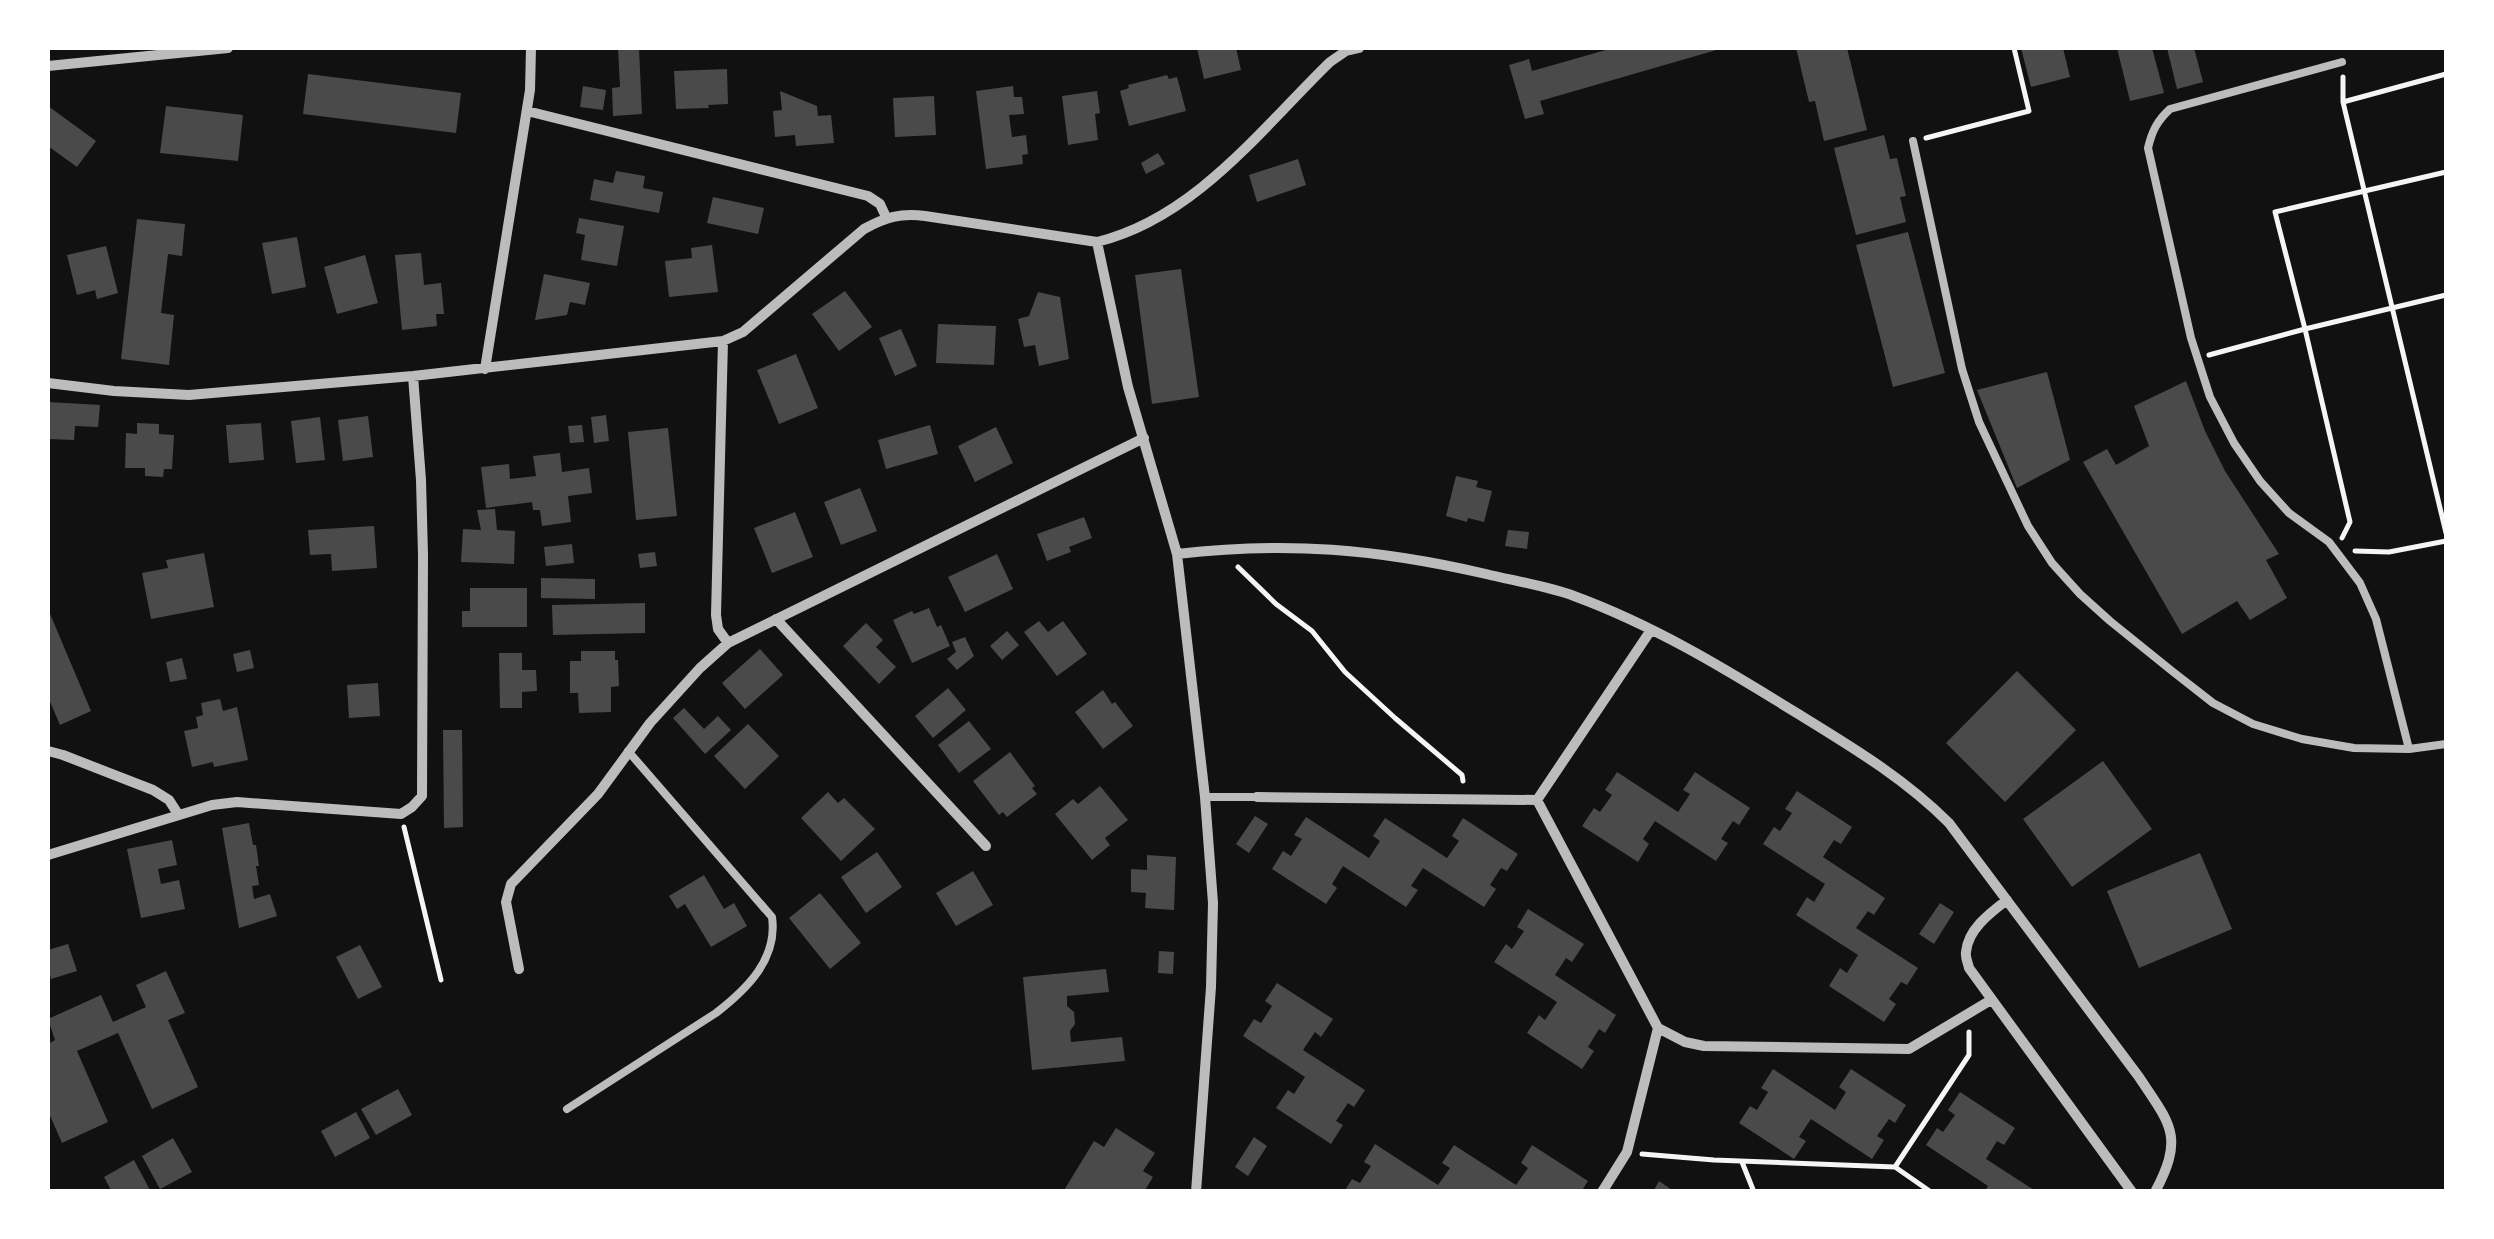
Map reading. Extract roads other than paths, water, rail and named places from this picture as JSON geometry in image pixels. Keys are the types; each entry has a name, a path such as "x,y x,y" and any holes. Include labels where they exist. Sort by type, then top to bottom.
{"street":[{"path":"48,66 228,48"},
{"path":"485,368 527,111 531,48"},
{"path":"48,384 188,395 413,376 723,341 743,332 864,230 886,218 903,214 925,216 1097,242 1124,236 1189,196 1223,169 1330,62 1346,49 1359,48"},
{"path":"527,111 868,196 880,204 886,218"},
{"path":"1097,242 1128,387 1177,554 1205,796 1212,903 1212,987 1196,1192"},
{"path":"723,341 716,614 718,629 728,643"},
{"path":"48,855 212,805 237,802 401,814 422,796 423,555 413,376"},
{"path":"519,968 506,902 511,884 598,794 628,751 700,668 728,643 1144,438"},
{"path":"1177,554 1284,546 1340,549 1436,562 1570,595 1708,658 1873,760 1949,822 2139,1076 2171,1128 2170,1156 2155,1192"},
{"path":"776,619 986,846"},
{"path":"1537,800 1651,630"},
{"path":"48,752 153,790 169,800 178,814"},
{"path":"1257,797 1537,800"},
{"path":"1537,800 1658,1028 1685,1042 1704,1046 1909,1049 1991,1000"},
{"path":"2007,900 1984,917 1972,935 1966,951 1968,968 2132,1192"},
{"path":"1602,1192 1626,1152 1658,1028"}],"lane":[{"path":"2342,62 2170,109 2152,132 2148,148 2196,358 2210,398 2260,482 2289,513 2337,550 2360,582 2376,618 2408,749"},
{"path":"1913,141 1962,369 1979,422 2028,526 2052,564 2080,594 2156,659 2214,703 2253,724 2354,748 2408,749 2446,744"},
{"path":"567,1109 735,998 760,972 774,932 772,917 628,751"},
{"path":"1205,796 1257,797"}]}
